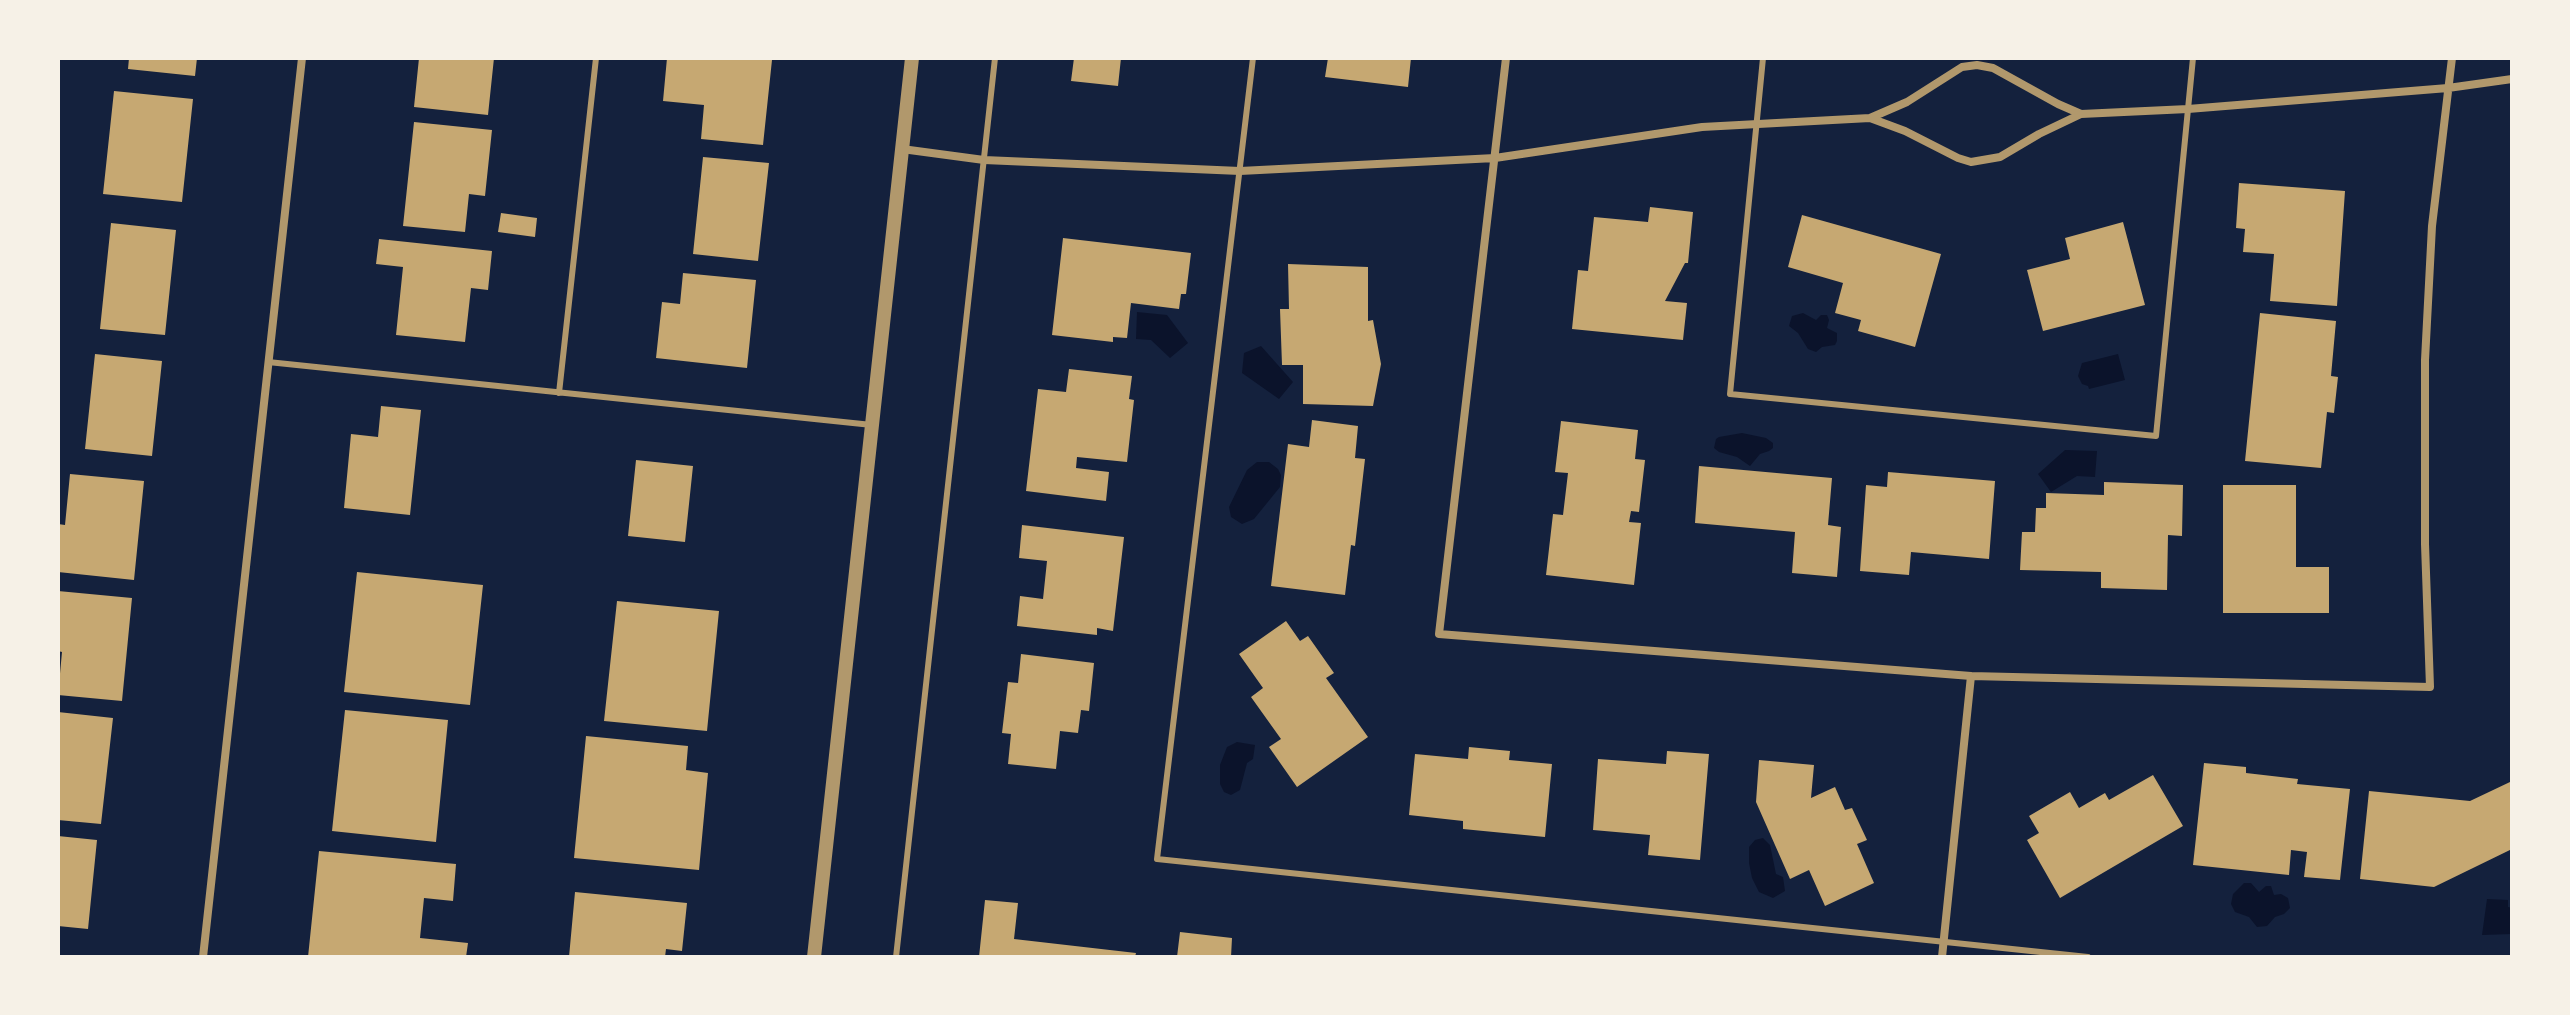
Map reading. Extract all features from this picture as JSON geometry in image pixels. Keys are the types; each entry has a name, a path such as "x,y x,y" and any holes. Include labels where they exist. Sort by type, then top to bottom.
{"street":[{"path":"203,957 302,58"},
{"path":"814,957 912,58"},
{"path":"1506,58 1439,634 1971,676 2430,687 2425,544 2425,360 2432,226 2452,58"},
{"path":"902,149 984,160 1240,171 1495,158 1702,127 1870,118 1907,102 1962,67 1977,65 1993,68 2081,114"},
{"path":"1870,118 1971,162 2000,157 2081,114 2188,109 2448,88 2512,79"},
{"path":"1942,957 1971,676"}],"lane":[{"path":"559,393 596,58"},
{"path":"896,957 995,58"},
{"path":"1253,58 1157,859 2088,957"},
{"path":"1763,58 1730,394 2156,436 2193,58"},
{"path":"268,362 872,425"}],"water":[{"path":"1137,312 1167,315 1188,343 1170,358 1151,340 1136,339"},
{"path":"1803,313 1816,320 1821,315 1827,315 1827,328 1837,333 1835,345 1822,347 1816,352 1808,349 1798,333 1789,326 1792,316"},
{"path":"1261,346 1293,382 1279,399 1242,373 1244,353"},
{"path":"2118,354 2125,380 2089,389 2082,384 2078,376 2082,363"},
{"path":"1742,433 1766,438 1773,443 1773,448 1760,454 1750,466 1714,448 1719,437"},
{"path":"2065,450 2097,451 2095,477 2077,476 2051,492 2038,474"},
{"path":"1257,462 1269,462 1278,469 1280,487 1254,519 1242,524 1231,517 1229,507 1247,470"},
{"path":"1237,742 1255,745 1253,759 1247,763 1240,790 1231,795 1224,792 1220,784 1220,765 1227,747"},
{"path":"1763,838 1770,845 1776,874 1783,877 1785,891 1773,898 1759,892 1749,863 1749,847 1755,840"},
{"path":"2244,883 2251,883 2259,892 2271,886 2274,895 2281,894 2288,898 2290,908 2267,926 2257,927 2249,917 2235,912 2231,904 2233,894"},
{"path":"2487,899 2508,900 2508,907 2512,908 2512,934 2482,935"}],"building":[{"path":"129,58 197,58 195,76 128,69"},
{"path":"419,58 494,58 488,115 414,107"},
{"path":"667,58 772,60 763,145 701,139 704,105 663,101"},
{"path":"1074,58 1121,58 1118,86 1071,81"},
{"path":"1328,58 1411,58 1408,87 1325,77"},
{"path":"114,91 193,99 182,202 103,194"},
{"path":"414,122 492,130 485,196 469,194 465,232 403,226"},
{"path":"703,157 769,163 758,261 693,254"},
{"path":"2239,183 2345,191 2337,306 2270,301 2274,254 2243,252 2245,229 2236,228"},
{"path":"1650,207 1693,212 1688,263 1685,263 1665,301 1687,303 1683,340 1572,329 1578,270 1588,271 1594,217 1648,222"},
{"path":"501,213 537,218 535,237 498,232"},
{"path":"1802,215 1941,254 1915,347 1858,331 1861,320 1835,313 1843,283 1788,267"},
{"path":"2123,222 2145,305 2043,331 2027,270 2070,259 2065,238"},
{"path":"111,223 176,230 165,335 100,329"},
{"path":"1063,238 1191,253 1186,294 1181,294 1179,309 1131,303 1127,338 1113,337 1113,342 1052,335"},
{"path":"379,239 492,251 488,290 471,288 465,342 396,335 403,267 376,264"},
{"path":"1288,264 1368,267 1368,321 1373,320 1381,364 1373,406 1303,404 1303,365 1282,365 1280,309 1289,309"},
{"path":"683,273 756,280 747,368 656,358 662,302 680,304"},
{"path":"2260,313 2336,321 2331,376 2338,377 2334,413 2327,412 2321,468 2245,461"},
{"path":"95,354 162,361 152,456 85,449"},
{"path":"1069,369 1132,376 1129,399 1134,400 1127,462 1077,457 1076,468 1109,472 1106,501 1026,491 1038,389 1066,392"},
{"path":"381,406 421,410 410,515 344,508 351,434 378,437"},
{"path":"1312,420 1358,426 1355,458 1365,459 1355,546 1351,545 1345,595 1271,586 1288,444 1309,447"},
{"path":"1561,421 1638,430 1635,459 1645,460 1639,512 1631,511 1629,522 1641,523 1634,585 1546,575 1553,514 1563,515 1568,473 1555,472"},
{"path":"636,460 693,466 685,542 628,536"},
{"path":"1699,466 1832,478 1828,525 1841,527 1837,577 1792,573 1795,532 1695,523"},
{"path":"1888,472 1995,481 1989,559 1911,552 1909,575 1860,571 1866,485 1887,487"},
{"path":"70,474 144,481 134,580 58,572 58,524 65,525"},
{"path":"2104,482 2183,485 2182,536 2168,535 2167,590 2101,588 2101,572 2020,570 2022,532 2035,532 2036,508 2046,508 2046,493 2104,495"},
{"path":"2223,485 2296,485 2296,567 2329,567 2329,613 2223,613"},
{"path":"1022,525 1124,537 1113,631 1097,628 1097,635 1017,626 1020,596 1043,599 1047,561 1019,558"},
{"path":"357,572 483,585 470,705 344,692"},
{"path":"58,591 132,598 122,701 58,695 62,652 58,651"},
{"path":"617,601 719,611 707,731 604,721"},
{"path":"1286,621 1300,641 1308,636 1334,673 1326,678 1368,737 1297,787 1269,747 1281,739 1251,697 1263,688 1239,654"},
{"path":"1021,654 1094,663 1089,711 1081,710 1078,733 1060,731 1056,769 1008,764 1011,734 1002,733 1008,682 1018,683"},
{"path":"345,710 448,720 436,842 332,831"},
{"path":"58,712 113,718 101,824 58,820"},
{"path":"586,736 688,746 686,770 708,773 699,870 574,858"},
{"path":"1469,747 1510,751 1509,760 1552,764 1545,837 1463,829 1463,821 1409,815 1415,754 1468,759"},
{"path":"1667,751 1709,754 1700,860 1648,855 1650,835 1593,830 1598,759 1666,764"},
{"path":"1759,760 1814,765 1811,798 1835,787 1845,810 1852,808 1867,840 1857,844 1874,883 1825,906 1809,870 1790,879 1756,802"},
{"path":"2204,763 2246,767 2246,773 2298,779 2297,784 2350,789 2340,880 2304,877 2307,852 2291,850 2289,875 2193,865"},
{"path":"2153,775 2183,826 2060,898 2027,840 2039,833 2029,816 2070,792 2079,808 2105,793 2109,800"},
{"path":"2510,782 2512,849 2434,887 2360,879 2369,791 2470,801"},
{"path":"58,836 97,840 88,929 58,926"},
{"path":"319,851 456,864 453,901 424,898 420,938 468,943 466,957 308,957"},
{"path":"575,892 687,903 682,951 666,949 665,957 569,957"},
{"path":"985,900 1018,903 1014,939 1136,953 1135,957 979,957"},
{"path":"1180,932 1232,938 1231,957 1177,957"}]}
